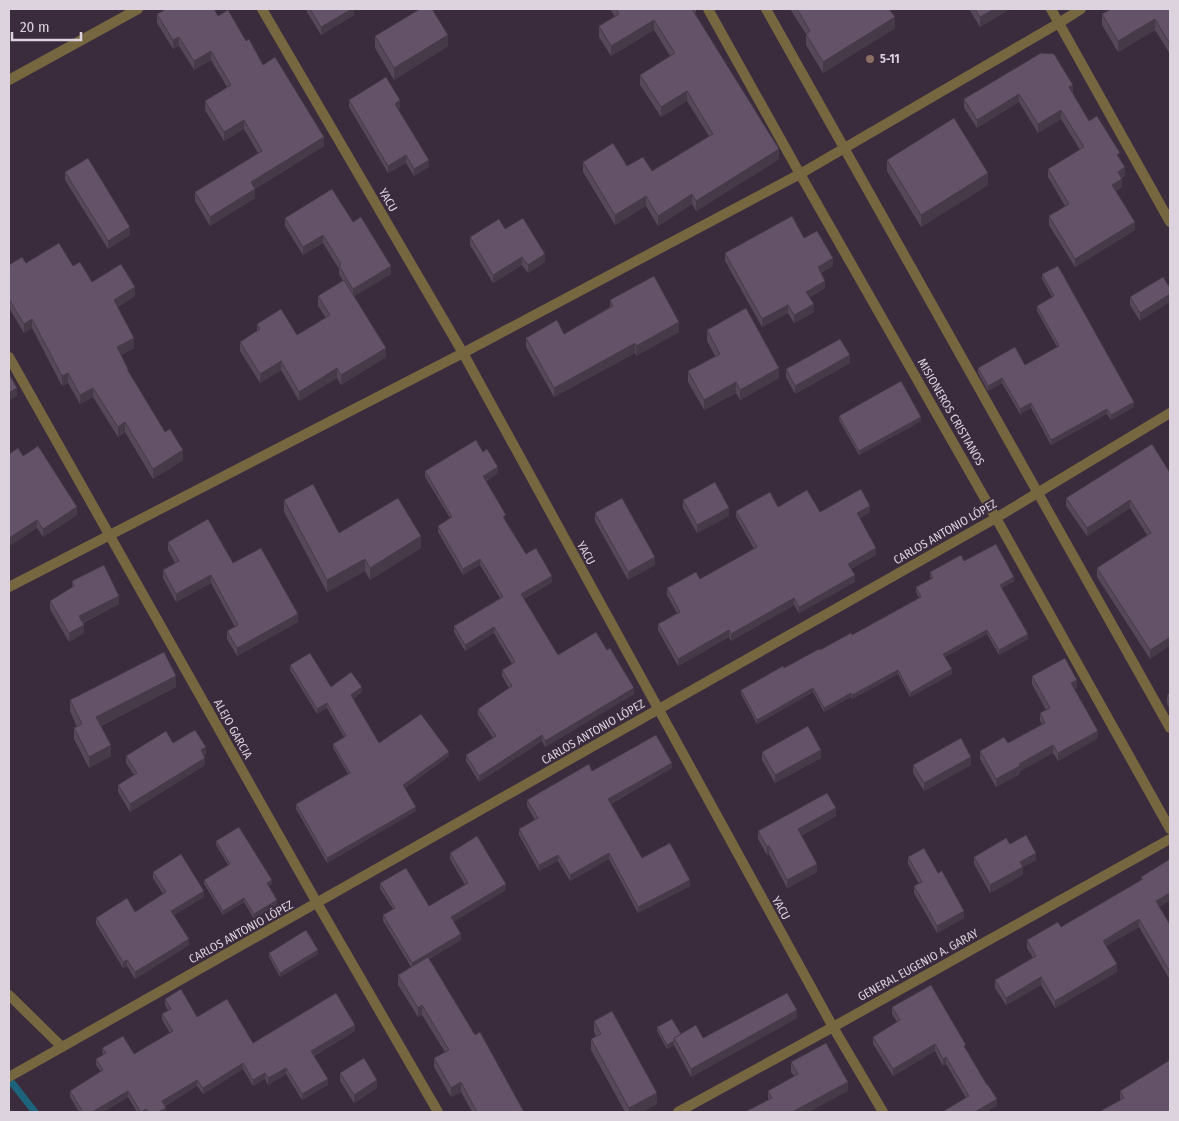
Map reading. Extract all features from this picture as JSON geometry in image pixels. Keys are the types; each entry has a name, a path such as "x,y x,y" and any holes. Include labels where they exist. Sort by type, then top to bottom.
{"street":[{"path":"9,80 138,9"},
{"name":"YACU","path":"262,9 462,353 833,1027 883,1112"},
{"name":"MISIONEROS CRISTIANOS","path":"708,9 1170,829"},
{"path":"766,9 1170,728"},
{"path":"1051,9 1170,222"},
{"path":"9,587 462,353 800,174 1081,9"},
{"name":"ALEJO GARCIA","path":"9,357 317,903 438,1112"},
{"name":"CARLOS ANTONIO LÓPEZ","path":"9,1077 996,518 1170,413"},
{"name":"GENERAL EUGENIO A. GARAY","path":"678,1112 1170,839"},
{"path":"9,995 62,1047"}],"building":[{"path":"166,9 214,9 218,16 228,10 246,41 249,39 263,65 275,57 324,137 251,182 255,189 210,217 195,192 262,151 244,120 224,132 205,101 231,85 211,51 194,61 179,37 173,40 157,14"},
{"path":"310,9 352,9 321,27"},
{"path":"420,9 432,9 448,35 394,68 375,36"},
{"path":"616,9 692,9 779,149 696,201 692,194 658,216 646,196 615,215 583,162 613,143 627,166 643,157 652,171 713,134 687,91 661,107 640,75 675,53 654,20 611,46 599,26 619,14"},
{"path":"797,9 889,9 895,17 823,62 806,34 810,31"},
{"path":"975,9 994,9 980,17"},
{"path":"1111,9 1170,9 1170,44 1155,19 1118,41 1102,14"},
{"path":"1041,53 1054,54 1073,85 1069,87 1089,121 1097,116 1120,153 1117,155 1125,167 1118,172 1122,179 1112,185 1135,222 1075,259 1049,216 1069,204 1048,169 1084,147 1061,110 1038,124 1019,94 977,120 964,99"},
{"path":"386,77 400,100 395,104 429,160 414,169 406,155 388,166 349,100"},
{"path":"954,118 988,173 921,215 887,160"},
{"path":"88,158 130,227 108,241 65,172"},
{"path":"332,189 353,222 361,217 391,266 353,289 339,266 341,264 323,235 303,247 285,218"},
{"path":"792,216 804,238 817,231 833,258 818,267 825,281 806,292 814,304 794,315 788,305 762,319 725,253"},
{"path":"523,218 545,254 528,265 522,257 493,275 470,237 499,219 505,229"},
{"path":"59,243 73,266 80,262 92,282 121,264 135,287 114,300 134,338 117,347 127,369 165,432 170,429 183,450 153,469 125,422 118,427 93,388 80,395 68,373 62,376 32,319 24,324 9,299 9,265 22,257 26,263"},
{"path":"1058,266 1134,402 1111,415 1107,409 1051,440 1031,403 1020,409 1002,378 988,386 978,368 1015,347 1025,365 1059,346 1037,306 1054,296 1042,274"},
{"path":"654,276 679,322 636,346 635,343 554,388 526,338 557,320 564,334 613,306 610,300"},
{"path":"1163,277 1170,288 1170,294 1140,313 1130,297"},
{"path":"344,280 386,348 341,375 337,368 299,392 281,361 260,374 240,342 260,329 257,324 281,309 297,335 330,315 318,296"},
{"path":"746,308 779,368 740,390 736,382 704,400 688,371 720,354 707,330"},
{"path":"840,339 850,355 795,386 786,369"},
{"path":"9,374 17,388 9,393"},
{"path":"901,381 921,417 859,451 839,416"},
{"path":"476,440 483,452 487,449 498,467 483,476 506,515 503,517 526,554 536,548 552,576 521,594 558,655 596,632 607,650 610,648 634,688 545,741 542,735 479,776 466,755 496,736 478,709 512,686 502,670 515,662 494,627 465,645 454,626 503,597 480,559 463,569 438,526 452,517 425,471"},
{"path":"1152,444 1170,473 1170,641 1169,638 1150,650 1097,568 1151,533 1130,500 1087,528 1066,498"},
{"path":"38,446 77,507 43,529 37,520 9,538 9,454 18,448 23,456"},
{"path":"715,482 729,508 697,525 683,500"},
{"path":"313,484 339,533 398,498 421,536 370,568 365,559 327,580 284,500"},
{"path":"861,489 870,506 857,513 876,548 848,564 855,575 799,607 794,598 731,634 729,630 678,659 658,624 680,612 667,588 696,572 700,579 757,547 736,511 770,492 778,507 807,490 820,512"},
{"path":"622,498 655,557 628,572 595,513"},
{"path":"208,519 233,563 261,548 298,614 237,648 227,631 238,625 211,575 176,594 163,570 179,561 168,542"},
{"path":"996,544 1014,577 1000,585 1028,634 999,650 987,630 943,654 952,669 910,693 898,670 824,708 813,688 757,720 741,690 783,666 784,668 851,633 852,635 921,597 916,587 933,578 930,572 961,555 964,561"},
{"path":"104,565 119,596 79,616 84,625 69,633 50,601 74,586 72,581"},
{"path":"164,652 176,676 96,717 111,745 89,757 74,728 82,724 70,700"},
{"path":"310,653 331,687 351,672 362,687 351,695 379,743 421,714 449,752 403,785 416,807 327,858 296,804 350,773 333,744 346,736 327,703 317,709 290,665"},
{"path":"1065,658 1077,680 1071,683 1098,731 1058,753 1053,745 996,779 980,751 1004,737 1008,743 1045,723 1040,713 1050,708 1032,676"},
{"path":"808,726 821,750 775,775 762,752"},
{"path":"195,730 206,747 201,750 205,758 130,804 118,785 137,773 126,756 166,731 173,743"},
{"path":"656,735 672,763 608,799 642,858 670,843 690,880 638,907 609,853 570,875 558,855 539,865 519,829 538,818 527,800 589,764 592,771"},
{"path":"961,738 971,757 924,783 913,765"},
{"path":"827,793 836,808 798,829 817,864 787,880 769,846 767,847 758,831"},
{"path":"239,827 272,880 267,883 277,900 254,914 244,898 223,911 204,880 230,864 216,841"},
{"path":"1026,835 1036,853 1020,862 1023,867 990,885 974,857 1006,838 1010,844"},
{"path":"477,836 506,884 451,917 461,934 412,963 383,915 395,908 380,883 406,868 429,906 468,883 450,853"},
{"path":"924,848 938,873 942,871 964,911 937,926 914,886 922,882 908,857"},
{"path":"181,854 204,891 171,911 189,939 135,972 127,960 123,962 96,918 127,898 135,912 166,892 153,872"},
{"path":"1170,859 1170,893 1156,901 1170,925 1170,972 1139,919 1103,941 1117,964 1055,1001 1041,977 1006,998 995,980 1036,956 1027,940 1058,922 1061,927 1143,879 1141,877"},
{"path":"306,930 318,950 280,973 269,953"},
{"path":"428,957 475,1035 480,1032 524,1112 477,1112 461,1082 451,1088 434,1058 449,1050 422,1005 418,1008 398,975"},
{"path":"931,985 966,1045 964,1046 997,1099 975,1112 942,1112 969,1096 946,1057 943,1059 935,1044 893,1069 873,1037 900,1020 892,1007"},
{"path":"181,989 197,1017 227,999 253,1043 336,993 355,1025 311,1051 328,1079 302,1094 286,1068 268,1078 265,1073 253,1080 243,1063 203,1088 197,1080 162,1101 166,1108 158,1112 149,1112 146,1109 141,1112 128,1091 92,1112 83,1112 70,1091 103,1070 96,1059 106,1053 102,1048 123,1036 134,1054 173,1031 162,1014 171,1009 165,999"},
{"path":"787,993 797,1010 691,1069 674,1038 696,1025 703,1038"},
{"path":"612,1011 657,1093 629,1108 591,1039 601,1034 594,1021"},
{"path":"672,1019 681,1034 667,1045 657,1027"},
{"path":"826,1043 848,1082 792,1112 745,1112 772,1098 768,1091 798,1074 791,1062"},
{"path":"364,1058 377,1080 354,1095 340,1073"},
{"path":"1170,1060 1170,1112 1099,1112 1124,1098 1120,1091"}],"waterway":[{"path":"9,1079 35,1112"}],"place":[{"name":"5-11","path":"870,59"}]}
